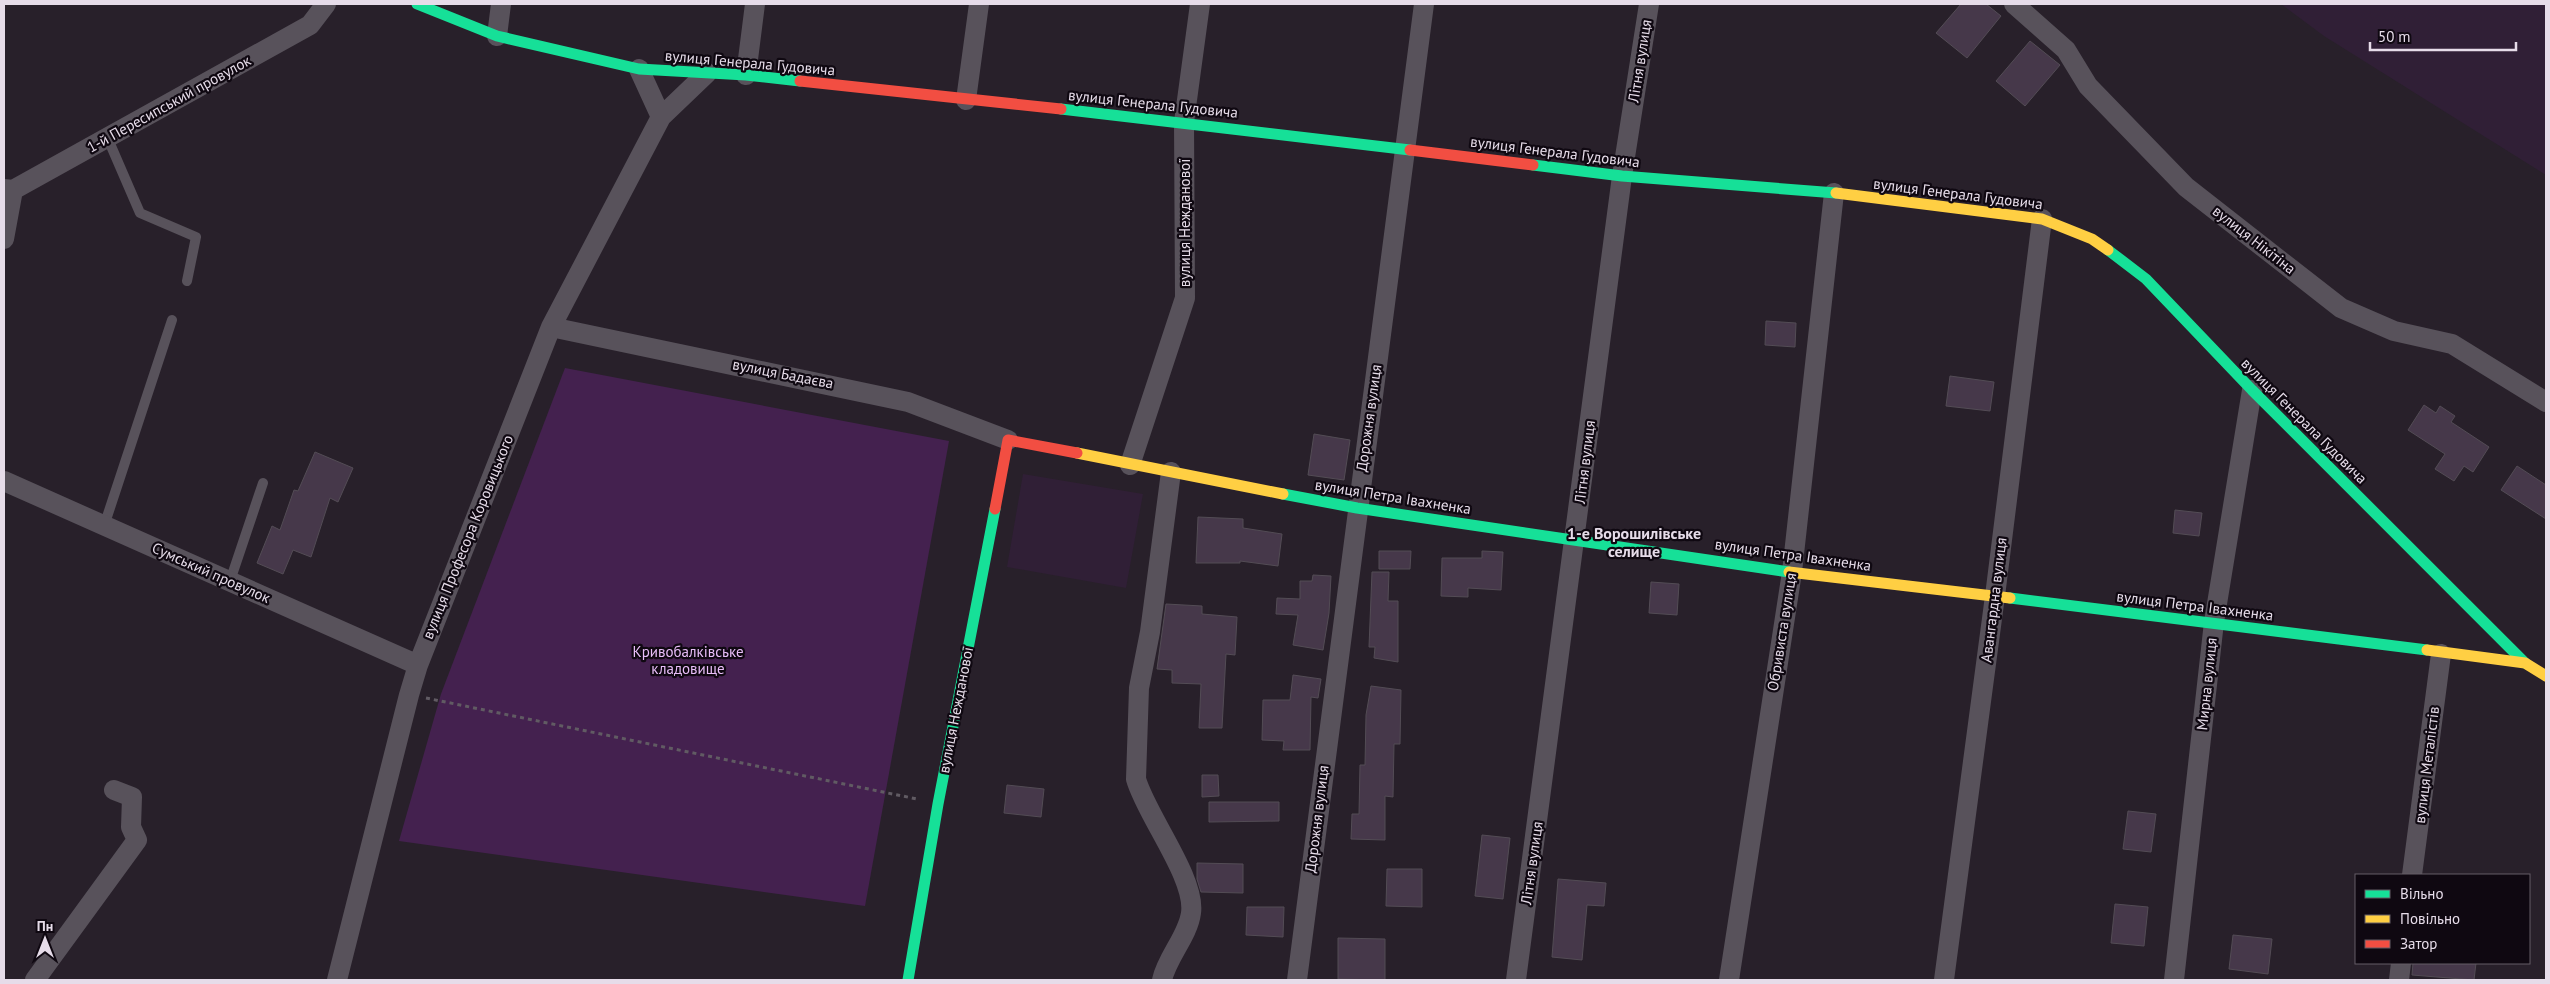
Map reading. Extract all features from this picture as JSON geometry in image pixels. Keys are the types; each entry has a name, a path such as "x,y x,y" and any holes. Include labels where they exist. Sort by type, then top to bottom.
{"street":[{"name":"1-й Пересипський провулок","path":"8,189 108,139 310,26 326,4"},
{"name":"вулиця Генерала Гудовича","path":"417,4 497,36 639,69 746,75 1184,122 1622,176 1834,194 2042,219 2066,226 2092,239 2122,259 2146,279 2252,390 2525,663"},
{"path":"497,36 501,4"},
{"path":"746,75 755,4"},
{"path":"966,100 979,4"},
{"name":"вулиця Нежданової","path":"1130,464 1185,298 1184,122 1200,4"},
{"name":"Дорожня вулиця","path":"1297,980 1424,4"},
{"name":"Літня вулиця","path":"1516,980 1622,176 1649,4"},
{"name":"вулиця Нікітіна","path":"2014,4 2066,50 2088,86 2186,187 2341,308 2394,331 2452,344 2546,402"},
{"path":"639,69 661,117"},
{"name":"вулиця Професора Коровицького","path":"337,980 408,695 418,665 551,327 661,117 707,73"},
{"path":"4,239 8,189"},
{"name":"Обривиста вулиця","path":"1730,980 1792,572 1834,194"},
{"name":"Авангардна вулиця","path":"1944,980 1995,596 2042,219"},
{"name":"вулиця Бадаєва","path":"551,327 908,402 1008,440"},
{"name":"Мирна вулиця","path":"2174,980 2214,622 2252,390"},
{"name":"вулиця Нежданової","path":"908,980 938,804 1008,440"},
{"name":"вулиця Петра Івахненка","path":"1008,440 1357,508 1792,572 2214,622 2441,654 2525,663 2546,676"},
{"path":"1162,980 1166,966 1190,918 1192,904 1174,856 1139,792 1136,779 1139,688 1150,632 1171,472"},
{"name":"Сумський провулок","path":"4,481 418,665"},
{"name":"вулиця Металістів","path":"2412,874 2441,654"},
{"path":"35,980 137,840 131,827 132,797 114,790"},
{"path":"2399,980 2401,964"}],"lane":[{"path":"108,139 140,213 196,237 187,281"},
{"path":"104,526 172,320"},
{"path":"230,581 263,483"}],"path":[{"path":"408,695 938,804"}],"shaded area":[{"path":"2281,4 2546,4 2546,175 2324,36"},
{"path":"1023,474 1143,494 1126,588 1007,567"}],"green space":[{"name":"Кривобалківське кладовище","path":"565,368 949,441 865,906 399,841 441,694"}],"building":[{"path":"1961,4 1986,4 2001,16 1967,58 1936,33"},
{"path":"2030,41 2060,65 2025,106 1996,81"},
{"path":"1766,321 1796,323 1795,347 1765,345"},
{"path":"1950,376 1994,382 1990,411 1946,406"},
{"path":"2424,405 2436,413 2440,406 2455,416 2451,422 2489,447 2473,472 2464,466 2454,481 2435,469 2445,454 2408,430"},
{"path":"1314,434 1350,440 1344,480 1308,475"},
{"path":"315,452 353,468 338,502 330,498 311,557 293,550 283,574 257,563 272,526 280,530 294,490 298,491"},
{"path":"2517,466 2546,485 2546,519 2501,490"},
{"path":"2175,510 2202,513 2199,536 2173,533"},
{"path":"1198,517 1243,519 1243,528 1282,534 1278,566 1240,561 1240,563 1196,563"},
{"path":"1379,551 1411,551 1410,569 1379,569"},
{"path":"1482,551 1503,552 1501,590 1468,588 1468,597 1441,596 1442,558 1482,558"},
{"path":"1372,572 1389,572 1388,601 1398,601 1398,662 1374,658 1375,647 1369,647"},
{"path":"1313,575 1331,576 1329,613 1323,650 1293,645 1298,615 1276,614 1277,598 1300,599 1300,581 1312,581"},
{"path":"1651,582 1679,584 1677,615 1649,613"},
{"path":"1166,604 1202,606 1202,614 1237,617 1235,655 1226,654 1222,728 1199,728 1201,684 1172,683 1172,670 1157,669"},
{"path":"1293,675 1321,679 1318,698 1311,697 1310,750 1283,750 1284,741 1262,740 1263,700 1290,700"},
{"path":"1371,686 1401,690 1400,744 1394,744 1393,797 1385,796 1385,840 1351,839 1352,814 1359,814 1360,765 1365,765 1366,715"},
{"path":"1202,775 1218,775 1219,796 1202,797"},
{"path":"1007,785 1044,789 1041,817 1004,813"},
{"path":"1209,802 1279,802 1279,821 1209,822"},
{"path":"2128,811 2156,814 2151,852 2123,849"},
{"path":"1482,835 1510,838 1503,899 1475,896"},
{"path":"1197,863 1243,864 1243,893 1201,892 1197,879"},
{"path":"1387,869 1422,869 1422,907 1386,906"},
{"path":"1558,879 1606,883 1604,906 1587,905 1582,960 1552,957"},
{"path":"2115,904 2148,907 2144,946 2111,943"},
{"path":"1247,907 1284,907 1283,937 1246,935"},
{"path":"2233,935 2272,939 2268,974 2229,969"},
{"path":"1338,938 1385,939 1385,980 1338,979"},
{"path":"2413,964 2476,964 2474,980 2412,975"}],"traffic: fast":[{"path":"417,4 497,36 639,69 746,75 800,81"},
{"path":"1061,109 1410,150"},
{"path":"1533,165 1622,176 1836,193"},
{"path":"2108,250 2146,279 2252,390 2525,663"},
{"path":"1283,494 1357,508 1789,572"},
{"path":"908,980 938,804 995,509"},
{"path":"2010,598 2427,650"}],"traffic: slow":[{"path":"1836,193 2042,219 2092,239 2108,250"},
{"path":"1077,453 1283,494"},
{"path":"1789,572 2010,598"},
{"path":"2427,650 2525,663 2546,676"}],"traffic: jam":[{"path":"800,81 1061,109"},
{"path":"1410,150 1533,165"},
{"path":"995,509 1008,440 1077,453"}],"district":[{"name":"1-е Ворошилівське селище","path":"1634,542"}]}
